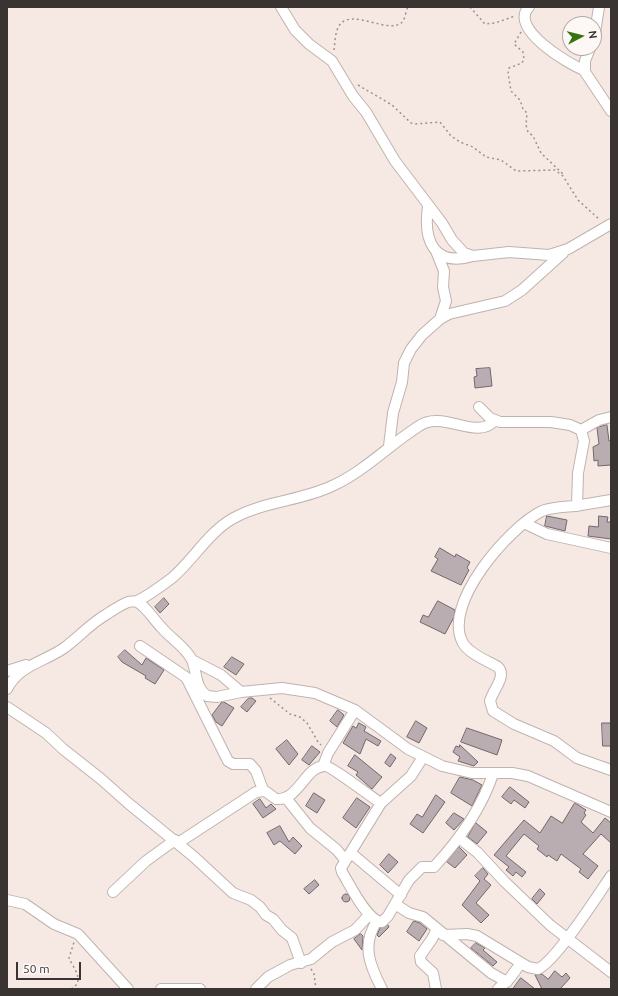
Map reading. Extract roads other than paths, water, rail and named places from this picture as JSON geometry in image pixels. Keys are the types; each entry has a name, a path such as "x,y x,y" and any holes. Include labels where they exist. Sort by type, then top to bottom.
{"street":[{"path":"281,7 295,30 309,44 332,61 353,96 366,112 395,161 418,191 428,207 442,223 458,247 467,255 473,256"},
{"path":"527,15 535,37 561,59 584,70 611,111"},
{"path":"584,70 587,56"},
{"path":"428,207 426,230 429,242 436,251 444,271 442,287 446,301 440,319"},
{"path":"389,446 393,413 402,382 404,363 411,348 418,340 440,319 449,314 505,301 522,290 568,249 608,225"},
{"path":"436,251 453,258 509,252 549,255 568,249"},
{"path":"479,407 495,420 506,422 551,422 570,425 581,430"},
{"path":"581,430 598,420 611,417"},
{"path":"7,689 16,676 32,664 64,648 106,614 127,602 136,601 173,577 220,527 233,518 268,506 302,497 331,486 355,474 389,446 418,426 431,420 446,421 470,428 479,428 489,427 495,420"},
{"path":"577,506 578,473 584,441 581,430"},
{"path":"611,500 544,510 524,523 497,549 485,564 463,602 458,617 460,638 468,649 501,669 501,677 490,701 494,711 514,724 554,741 577,758 611,770"},
{"path":"524,523 547,534 611,548"},
{"path":"136,601 142,605 161,628 178,642 192,660 221,676 241,692"},
{"path":"140,646 198,685"},
{"path":"192,660 198,685 203,694 212,697 259,690 299,689 333,700 355,710 389,737 423,757 442,766 456,770 493,774 512,773 528,776 611,812"},
{"path":"7,671 32,664"},
{"path":"187,679 228,761 233,764 250,764 256,771 263,790 276,799 286,798 298,789 314,770 323,766 331,768 363,792 381,803"},
{"path":"7,707 46,733 128,804 176,842 233,893 251,900 260,907 282,930 291,936 303,962"},
{"path":"323,766 330,750 355,710"},
{"path":"423,757 411,776 381,803 341,868 341,871 369,915 377,921 385,920 414,874 422,867 434,867 459,838 480,807 493,774"},
{"path":"113,892 146,861 256,792 263,790"},
{"path":"286,798 310,828 337,850 348,856 398,899 414,915 421,915 491,973 507,982"},
{"path":"459,838 477,852 505,882 550,924 611,972"},
{"path":"436,989 433,972 421,962 420,956 433,938 440,932 477,936 531,969 540,968 576,928 611,876"},
{"path":"7,900 25,904 54,924 76,933 128,989"},
{"path":"256,989 268,977 290,965 303,962 316,955 337,938 355,930 369,915"},
{"path":"377,921 369,936 368,946 373,970 382,989"},
{"path":"498,989 507,982 521,963"},
{"path":"161,989 200,989"}]}
